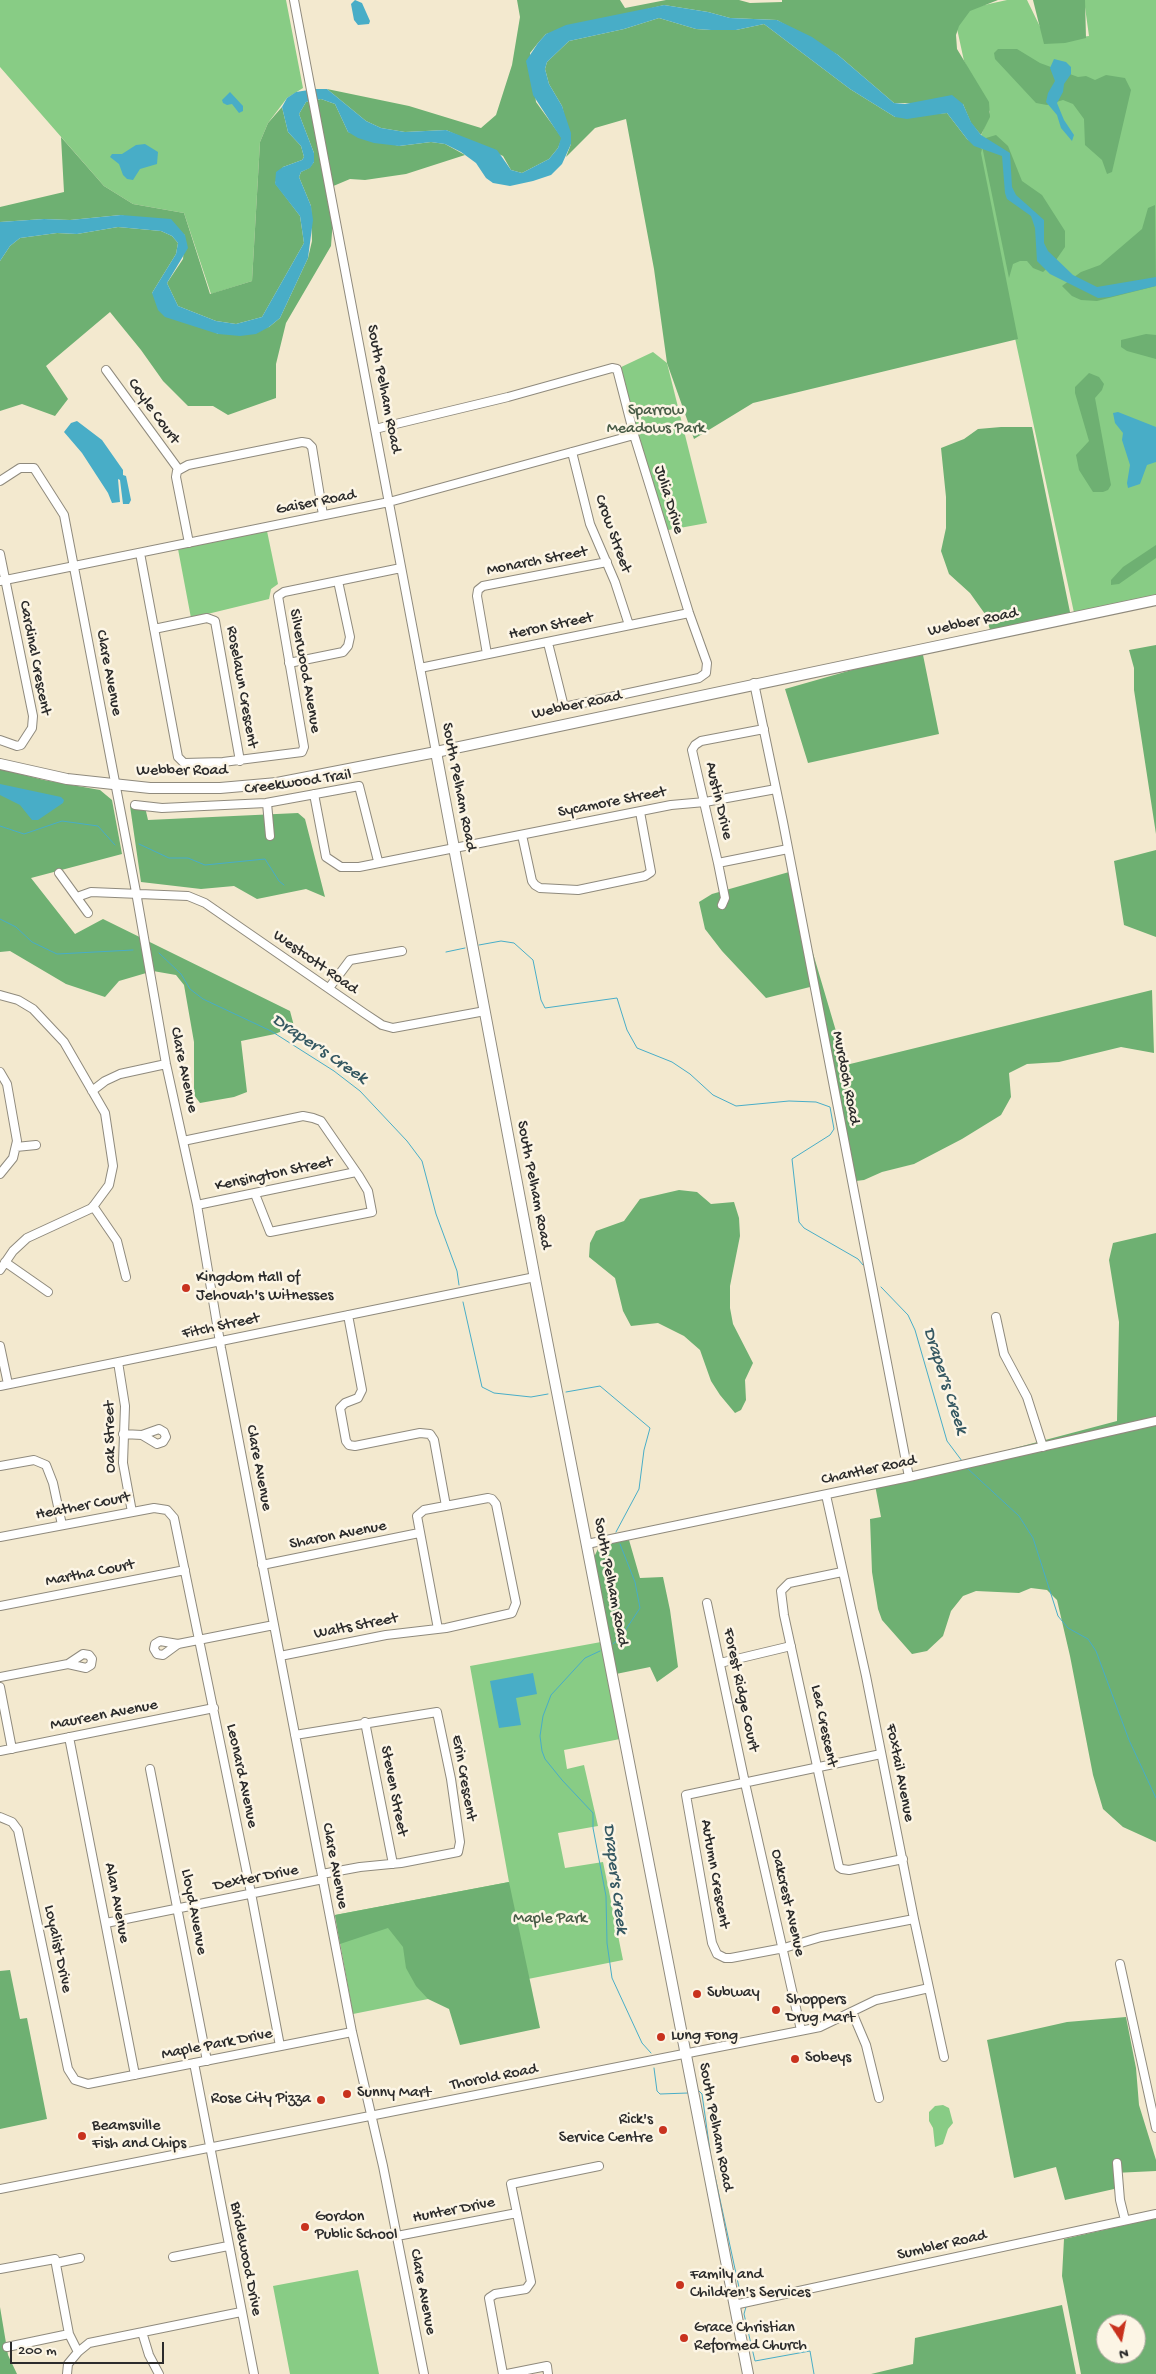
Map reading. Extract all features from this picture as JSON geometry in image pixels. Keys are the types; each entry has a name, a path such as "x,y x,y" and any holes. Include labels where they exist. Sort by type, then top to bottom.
{"main road":[{"name":"Webber Road","path":"0,764 67,779 115,786 184,789 246,787 277,783 436,752 754,683 1156,600"},
{"name":"South Pelham Road","path":"436,752 535,1277 748,2374"}],"street":[{"name":"South Pelham Road","path":"294,0 436,752"},
{"name":"Julia Drive","path":"375,429 508,397 612,368 618,369 634,435 688,613 707,663 706,673 699,678 564,707 548,643"},
{"name":"Coyle Court","path":"106,370 178,470"},
{"name":"Gaiser Road","path":"2,580 389,502 634,435"},
{"path":"189,543 176,477 178,470 188,465 302,442 308,443 312,447 323,516"},
{"name":"Crow Street","path":"572,452 590,524 629,625"},
{"name":"Clare Avenue","path":"0,481 25,466 38,471 64,514 136,892 166,1064 197,1205 220,1340 322,1877 352,2032 398,2236 424,2374"},
{"name":"Silverwood Avenue","path":"140,552 180,761 189,764 240,761 303,750 278,596 284,592 401,568"},
{"path":"0,554 2,580"},
{"name":"Monarch Street","path":"487,654 477,596 478,590 483,586 606,562"},
{"name":"Cardinal Crescent","path":"0,740 17,746 21,745 32,728 33,722 2,580"},
{"path":"289,663 343,652 348,646 350,637 338,581"},
{"name":"Heron Street","path":"420,668 688,613"},
{"name":"Roselawn Crescent","path":"154,629 207,618 215,620 240,761"},
{"name":"Murdoch Road","path":"754,683 788,849 909,1477"},
{"name":"Austin Drive","path":"722,905 725,898 692,750 701,741 764,729"},
{"name":"Creekwood Trail","path":"135,805 162,808 267,803 359,786 378,861"},
{"name":"Sycamore Street","path":"314,794 326,857 341,867 359,868 671,805 705,802 776,789"},
{"path":"267,803 270,836"},
{"path":"522,835 532,881 535,885 540,888 578,890 645,876 651,872 640,812"},
{"path":"718,863 788,849"},
{"path":"59,873 88,913"},
{"name":"Westcott Road","path":"77,898 90,892 136,892 188,896 205,904 382,1025 393,1028 485,1011"},
{"path":"329,988 350,960 402,951"},
{"path":"0,995 24,1003 48,1024 64,1042 105,1113 113,1166 109,1185 94,1206 83,1213 27,1238 18,1246 0,1270"},
{"path":"92,1091 105,1081 120,1074 166,1064"},
{"path":"0,1072 6,1084 16,1135 16,1147 10,1164 0,1174"},
{"path":"184,1141 303,1116 320,1121 368,1191 372,1212 270,1232 255,1194"},
{"path":"16,1147 36,1145"},
{"name":"Kensington Street","path":"197,1205 356,1172"},
{"path":"94,1206 117,1240 126,1277"},
{"path":"5,1262 48,1292"},
{"name":"Fitch Street","path":"4,1385 535,1277"},
{"path":"348,1315 362,1390 358,1398 339,1405 348,1446 422,1432 430,1434 434,1440 446,1506"},
{"path":"996,1317 1004,1354 1027,1397 1043,1447"},
{"path":"0,1346 4,1385"},
{"name":"Oak Street","path":"118,1362 126,1406 123,1434 123,1463 132,1512"},
{"name":"Chantler Road","path":"587,1544 826,1495 1156,1421"},
{"path":"123,1434 142,1435"},
{"path":"0,1466 34,1460 46,1465 54,1483 62,1525"},
{"name":"Foxtail Avenue","path":"826,1495 944,2057"},
{"name":"Walts Street","path":"280,1656 386,1635 438,1629 515,1614 516,1603 495,1498 416,1512 416,1521 438,1629"},
{"name":"Heather Court","path":"0,1537 157,1508 170,1512"},
{"name":"Leonard Avenue","path":"170,1512 176,1521 280,2046"},
{"name":"Sharon Avenue","path":"262,1565 419,1533"},
{"name":"Martha Court","path":"0,1606 185,1570"},
{"name":"Lea Crescent","path":"842,1572 789,1583 783,1588 781,1598 791,1646 839,1866 842,1869 849,1870 903,1858"},
{"name":"Forest Ridge Court","path":"707,1603 745,1783"},
{"path":"178,1644 274,1625"},
{"path":"720,1663 791,1646"},
{"path":"0,1677 68,1664"},
{"path":"0,1687 12,1749"},
{"name":"Maureen Avenue","path":"0,1751 214,1708"},
{"name":"Erin Crescent","path":"296,1735 366,1722 437,1712 451,1778 460,1842 458,1852 393,1864 360,1867 322,1877"},
{"name":"Steven Street","path":"366,1722 393,1864"},
{"name":"Alan Avenue","path":"69,1737 135,2075"},
{"name":"Autumn Crescent","path":"881,1754 686,1795 712,1943 717,1954 724,1958 784,1948 821,1937 914,1919"},
{"name":"Lloyd Avenue","path":"150,1769 207,2061"},
{"name":"Oakcrest Avenue","path":"745,1783 784,1948 801,2030"},
{"name":"Loyalist Drive","path":"0,1817 12,1822 18,1834 68,2069 75,2080 88,2084"},
{"name":"Dexter Drive","path":"106,1923 322,1877"},
{"path":"1120,1964 1156,2128"},
{"name":"Thorold Road","path":"0,2189 371,2117 829,2024 876,2000 929,1988"},
{"path":"852,2012 866,2046 879,2098"},
{"name":"Maple Park Drive","path":"88,2084 352,2032"},
{"path":"194,2063 210,2148"},
{"name":"Bridlewood Drive","path":"210,2148 254,2374"},
{"path":"1117,2163 1120,2200 1125,2220"},
{"path":"548,2374 547,2366 505,2374 489,2298 495,2294 526,2288 531,2282 512,2184 599,2166"},
{"name":"Hunter Drive","path":"398,2236 517,2213"},
{"name":"Sumbler Road","path":"734,2305 1156,2214"},
{"path":"173,2257 228,2246"},
{"path":"56,2263 80,2258"},
{"path":"0,2269 56,2259 69,2334 78,2352"},
{"path":"67,2374 68,2364 78,2352 95,2341 241,2312"},
{"path":"142,2332 148,2355 159,2374"},
{"path":"8,2346 69,2334"}],"green space":[{"path":"0,0 286,0 303,88 287,98 268,123 260,142 252,281 211,294 184,213 133,204 104,186 0,67"},
{"path":"517,0 620,0 625,8 666,0 739,0 750,3 782,2 782,0 998,0 970,11 959,26 956,35 957,49 989,102 990,117 981,135 971,123 963,104 894,103 838,55 777,20 730,18 708,12 664,5 546,34 538,43 530,53 536,102 562,138 558,148 549,159 522,173 511,170 503,156 446,130 405,132 381,128 366,121 327,89 409,106 481,128 496,115 512,65 520,17"},
{"path":"1007,0 1027,0 1047,41 1089,36 1084,0 1156,0 1156,605 1076,622 975,152 990,112 964,61 956,24 966,9"},
{"path":"1033,0 1085,0 1086,38 1065,43 1044,44"},
{"path":"659,18 696,29 711,30 736,30 764,24 850,89 895,117 947,113 967,139 982,149 981,153 1018,339 753,403 694,439 667,363 654,269 626,119 595,128 566,157 571,144 562,106 549,84 545,69 547,62 569,41 624,29"},
{"path":"998,49 1017,49 1040,63 1078,77 1086,76 1095,80 1106,75 1125,78 1131,90 1112,172 1107,174 1102,160 1085,145 1084,119 1073,104 1063,100 1047,105 1036,103 995,59 994,53"},
{"path":"321,99 335,104 348,132 399,146 431,142 445,144 465,155 406,174 365,180 350,179 331,187 334,205 331,246 286,323 276,364 276,398 228,415 213,406 188,406 163,381 110,312 46,366 68,399 55,416 22,404 0,411 0,261 10,246 20,238 57,233 77,234 118,227 161,231 172,236 178,243 176,254 152,293 218,334 269,327 280,318 308,258 312,241 311,206 299,177 301,172 309,168 314,162 314,153 299,114 306,102"},
{"path":"282,107 288,132 301,146 304,157 302,160 283,167 275,183 300,216 304,243 262,317 236,324 216,321 178,306 167,283 183,259 185,235 121,215 70,220 44,219 0,222 0,207 64,192 61,137 104,186 133,204 184,213 210,294 252,281 260,142 268,123"},
{"path":"996,135 1008,146 1022,181 1042,195 1065,231 1065,247 1056,260 1043,272 1033,268 1027,261 1020,261 1013,264 1009,278 982,146 986,138"},
{"path":"1155,205 1156,286 1097,301 1081,300 1072,296 1062,286 1081,272 1100,265 1142,229 1148,208"},
{"path":"1146,334 1156,335 1156,359 1127,351 1121,347 1121,340"},
{"name":"Sparrow Meadows Park","path":"653,352 667,363 707,523 663,531 617,369"},
{"path":"1089,373 1099,377 1104,384 1102,390 1095,398 1111,485 1108,490 1103,492 1093,492 1079,470 1076,455 1089,441 1075,393 1075,387"},
{"path":"1032,427 1071,617 991,633 985,614 970,593 949,574 941,551 946,528 946,497 941,448 964,439 978,429"},
{"path":"267,531 278,584 271,589 269,599 191,618 178,549"},
{"path":"1156,545 1156,558 1119,584 1111,585 1111,580 1123,567"},
{"path":"1156,645 1156,834 1134,690 1134,668 1129,650"},
{"path":"922,650 939,734 808,763 785,689"},
{"path":"0,769 44,780 100,790 112,800 122,854 31,878 75,934 103,919 290,1011 294,1026 275,1034 241,1041 247,1092 234,1097 200,1103 194,1095 194,1042 184,985 176,975 153,971 119,981 105,997 66,984 10,951 0,952"},
{"path":"130,806 145,807 148,820 298,813 305,819 325,897 306,889 257,899 234,886 201,889 141,882"},
{"path":"1156,850 1156,937 1124,925 1114,861"},
{"path":"789,872 846,1065 1152,990 1154,1053 1121,1047 1059,1062 1027,1064 1009,1073 1011,1097 1001,1115 962,1139 914,1164 856,1181 814,986 766,998 722,951 705,929 699,902 712,894"},
{"path":"679,1190 697,1192 711,1204 734,1202 739,1218 740,1236 730,1286 730,1308 733,1324 753,1363 745,1380 746,1400 741,1410 735,1413 711,1381 700,1350 684,1336 658,1323 631,1326 623,1311 615,1278 589,1257 590,1243 596,1231 624,1221 640,1199"},
{"path":"1156,1233 1156,1842 1123,1827 1103,1809 1093,1775 1057,1600 1047,1590 1031,1588 1019,1593 976,1591 963,1596 951,1611 943,1636 927,1651 912,1654 882,1620 878,1609 872,1572 870,1519 881,1517 875,1485 1117,1421 1119,1322 1109,1260 1113,1243"},
{"path":"629,1540 640,1578 663,1577 670,1610 678,1667 657,1682 650,1667 616,1674 594,1557 602,1545"},
{"name":"Maple Park","path":"601,1642 620,1739 564,1750 567,1769 584,1765 598,1826 558,1833 565,1868 603,1862 623,1960 353,2014 335,1915 509,1882 470,1666"},
{"path":"509,1882 540,2028 460,2045 449,2009 428,1999 416,1986 406,1968 403,1947 388,1928 340,1944 335,1915"},
{"path":"10,1970 20,2019 27,2018 47,2119 0,2129 0,1971"},
{"path":"1126,2017 1136,2068 1139,2105 1156,2160 1156,2171 1114,2173 1114,2189 1065,2200 1056,2167 1014,2178 987,2040 1067,2022"},
{"path":"943,2105 949,2108 953,2123 948,2129 943,2144 935,2147 933,2128 929,2121 929,2112 935,2106"},
{"path":"1156,2218 1156,2374 1081,2374 1062,2276 1064,2239"},
{"path":"358,2270 379,2374 290,2374 273,2286"},
{"path":"1062,2305 1076,2374 871,2374 913,2364 915,2338"},
{"path":"0,2307 8,2355 17,2374 0,2374"}],"water":[{"path":"355,0 362,3 370,21 369,24 358,25 354,20 351,4"},
{"path":"664,5 708,12 730,18 777,20 812,37 838,55 894,103 905,104 952,95 963,104 971,122 981,135 1010,153 1012,187 1016,195 1044,220 1044,243 1048,251 1073,275 1097,287 1156,277 1156,286 1098,298 1050,274 1037,261 1035,228 1031,216 1007,199 1002,156 974,146 947,113 907,119 895,117 850,89 764,24 736,30 711,30 696,29 659,18 624,29 569,41 547,62 545,69 549,84 562,106 571,133 571,144 562,164 551,175 533,181 510,186 493,183 486,178 476,163 461,152 445,144 431,142 399,146 374,143 358,138 348,132 335,104 321,99 306,102 299,114 314,153 314,162 310,168 301,172 299,177 311,206 313,220 308,258 280,318 256,334 240,336 218,334 165,317 158,310 152,293 176,254 178,243 172,236 161,231 118,227 77,234 57,233 20,238 10,246 0,261 0,222 44,219 70,220 121,215 171,219 185,235 188,248 167,283 178,306 216,321 236,324 262,317 304,243 300,216 275,184 276,172 283,167 302,160 304,157 301,146 288,132 282,107 287,98 296,92 327,89 366,121 381,128 405,132 446,130 497,150 511,170 522,173 549,159 558,148 561,138 533,95 526,61 538,43 546,34 566,25"},
{"path":"1054,59 1066,62 1071,67 1071,74 1064,84 1063,92 1057,103 1064,120 1074,135 1072,141 1061,128 1057,115 1046,102 1048,93 1055,81 1050,68"},
{"path":"230,92 243,106 243,111 239,113 232,104 227,105 223,103 222,100"},
{"path":"145,144 158,152 157,164 140,169 133,180 127,179 123,175 119,164 110,157 112,154 122,154 136,145"},
{"path":"1118,412 1156,427 1156,462 1147,465 1140,484 1128,488 1130,465 1122,440 1123,433 1115,423 1113,413"},
{"path":"77,421 102,440 123,470 131,500 129,504 123,504 120,480 118,479 120,502 112,503 108,493 82,453 64,432 71,423"},
{"path":"0,784 61,797 64,800 63,803 38,820 32,820 20,805 0,795"},
{"path":"533,1673 537,1694 516,1698 521,1725 499,1728 490,1681"}],"waterway":[{"name":"Draper's Creek","path":"0,826 24,834 62,821 98,826 115,845"},
{"name":"Draper's Creek","path":"139,844 169,858 188,858 205,865 265,859 279,881 284,885"},
{"name":"Draper's Creek","path":"0,919 16,927 32,942 57,954 133,950"},
{"name":"Draper's Creek","path":"479,945 501,941 514,943 533,960 541,1000 545,1008 617,998 627,1030 637,1048 672,1062 690,1074 713,1095 736,1106 789,1101 816,1102 830,1107 834,1129 830,1135 792,1159 799,1222 804,1228 858,1259 863,1265"},
{"path":"446,952 465,948"},
{"name":"Draper's Creek","path":"159,953 181,974 190,989 203,999 271,1031 334,1071 360,1091 407,1141 422,1161 436,1214 457,1271 459,1285"},
{"name":"Draper's Creek","path":"881,1287 908,1315 915,1330 947,1441 962,1461"},
{"path":"463,1302 482,1387 494,1393 531,1397 548,1394"},
{"name":"Draper's Creek","path":"566,1392 600,1386 650,1428 644,1450 639,1489 616,1532"},
{"name":"Draper's Creek","path":"967,1468 1019,1516 1033,1538 1058,1616 1068,1628 1088,1639 1096,1651 1129,1740 1156,1798"},
{"name":"Draper's Creek","path":"613,1644 621,1637 640,1608 635,1582 620,1544"},
{"name":"Draper's Creek","path":"600,1651 585,1658 551,1695 543,1716 540,1736 545,1759 593,1813 593,1828 606,1896 607,1943 612,1978 642,2043 651,2053"},
{"name":"Draper's Creek","path":"654,2068 657,2091 660,2094 688,2093"},
{"name":"Draper's Creek","path":"699,2091 702,2094 711,2158 740,2292 744,2299"},
{"name":"Draper's Creek","path":"746,2307 744,2314 755,2361 810,2351 814,2374"}],"place":[{"name":"Kingdom Hall of Jehovah's Witnesses","path":"186,1288"},
{"name":"Subway","path":"697,1994"},
{"name":"Shoppers Drug Mart","path":"776,2010"},
{"name":"Lung Fong","path":"661,2037"},
{"name":"Sobeys","path":"795,2059"},
{"name":"Sunny Mart","path":"347,2094"},
{"name":"Rose City Pizza","path":"321,2100"},
{"name":"Rick's Service Centre","path":"663,2130"},
{"name":"Beamsville Fish and Chips","path":"82,2136"},
{"name":"Gordon Public School","path":"305,2227"},
{"name":"Family and Children's Services","path":"680,2285"},
{"name":"Grace Christian Reformed Church","path":"684,2338"}]}
